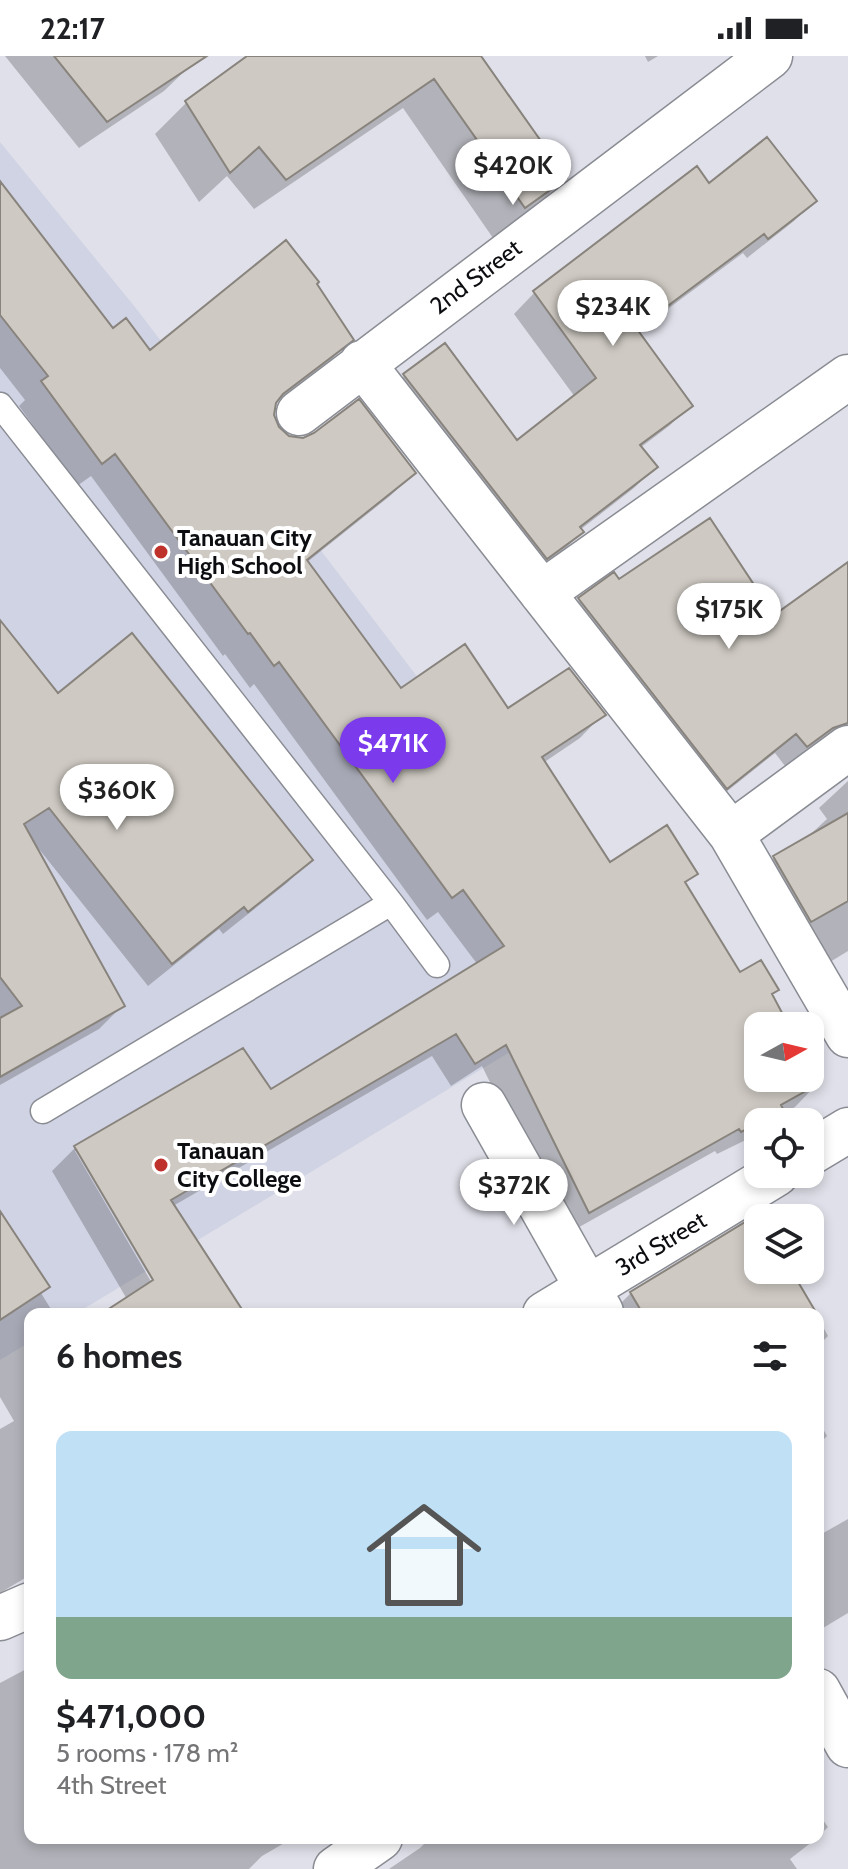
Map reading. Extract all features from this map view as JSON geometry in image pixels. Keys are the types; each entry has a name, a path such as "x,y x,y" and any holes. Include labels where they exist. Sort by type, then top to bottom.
{"street":[{"name":"2nd Street","path":"299,413 770,56"},
{"path":"362,363 731,834 848,1035"},
{"path":"542,593 848,377"},
{"path":"731,834 848,748"},
{"path":"484,1105 595,1302"},
{"path":"824,1145 848,1130"},
{"name":"3rd Street","path":"570,1308 595,1302 756,1188"},
{"path":"0,1618 24,1608"},
{"path":"824,1702 848,1745"},
{"path":"336,1869 371,1844"}],"lane":[{"path":"0,405 437,965"},
{"path":"43,1111 391,903"}],"shaded area":[{"name":"Tanauan City High School","path":"0,142 135,307 509,797 636,976 85,1308 24,1308 24,1346 0,1360"}],"building":[{"path":"54,56 207,56 107,122"},
{"path":"247,56 481,56 567,178 525,208 434,79 286,180 259,147 230,173 185,101"},
{"path":"767,137 817,201 768,239 764,234 637,329 693,406 640,445 658,467 580,527 584,532 547,559 403,374 445,343 517,440 596,378 533,291 697,166 709,183"},
{"path":"0,181 113,328 126,318 150,350 286,240 319,282 317,284 354,340 283,394 276,403 274,415 279,427 289,436 303,438 359,399 416,473 307,560 401,688 465,644 508,708 569,668 606,715 542,757 610,862 667,825 698,874 685,882 740,972 761,960 779,990 772,994 782,1012 744,1012 744,1092 804,1092 781,1105 782,1108 744,1108 744,1131 739,1129 589,1213 506,1045 475,1064 456,1034 171,1200 241,1308 110,1308 153,1280 74,1146 243,1048 271,1089 504,946 463,890 452,898 279,662 274,666 248,634 115,454 102,464 41,381 48,376 0,315"},
{"path":"710,518 774,615 848,562 848,723 833,728 807,747 796,734 727,789 578,598 614,572 619,579"},
{"path":"0,620 58,693 132,633 313,860 248,912 244,907 172,964 49,808 24,824 125,1006 0,1077 0,1018 22,1006 0,977"},
{"path":"848,813 848,901 811,922 773,856"},
{"path":"0,1211 50,1287 0,1320"},
{"path":"744,1223 744,1284 799,1284 813,1308 639,1308 630,1292"}],"place":[{"name":"Tanauan City High School","path":"161,552"},
{"name":"Tanauan City College","path":"161,1165"}]}
